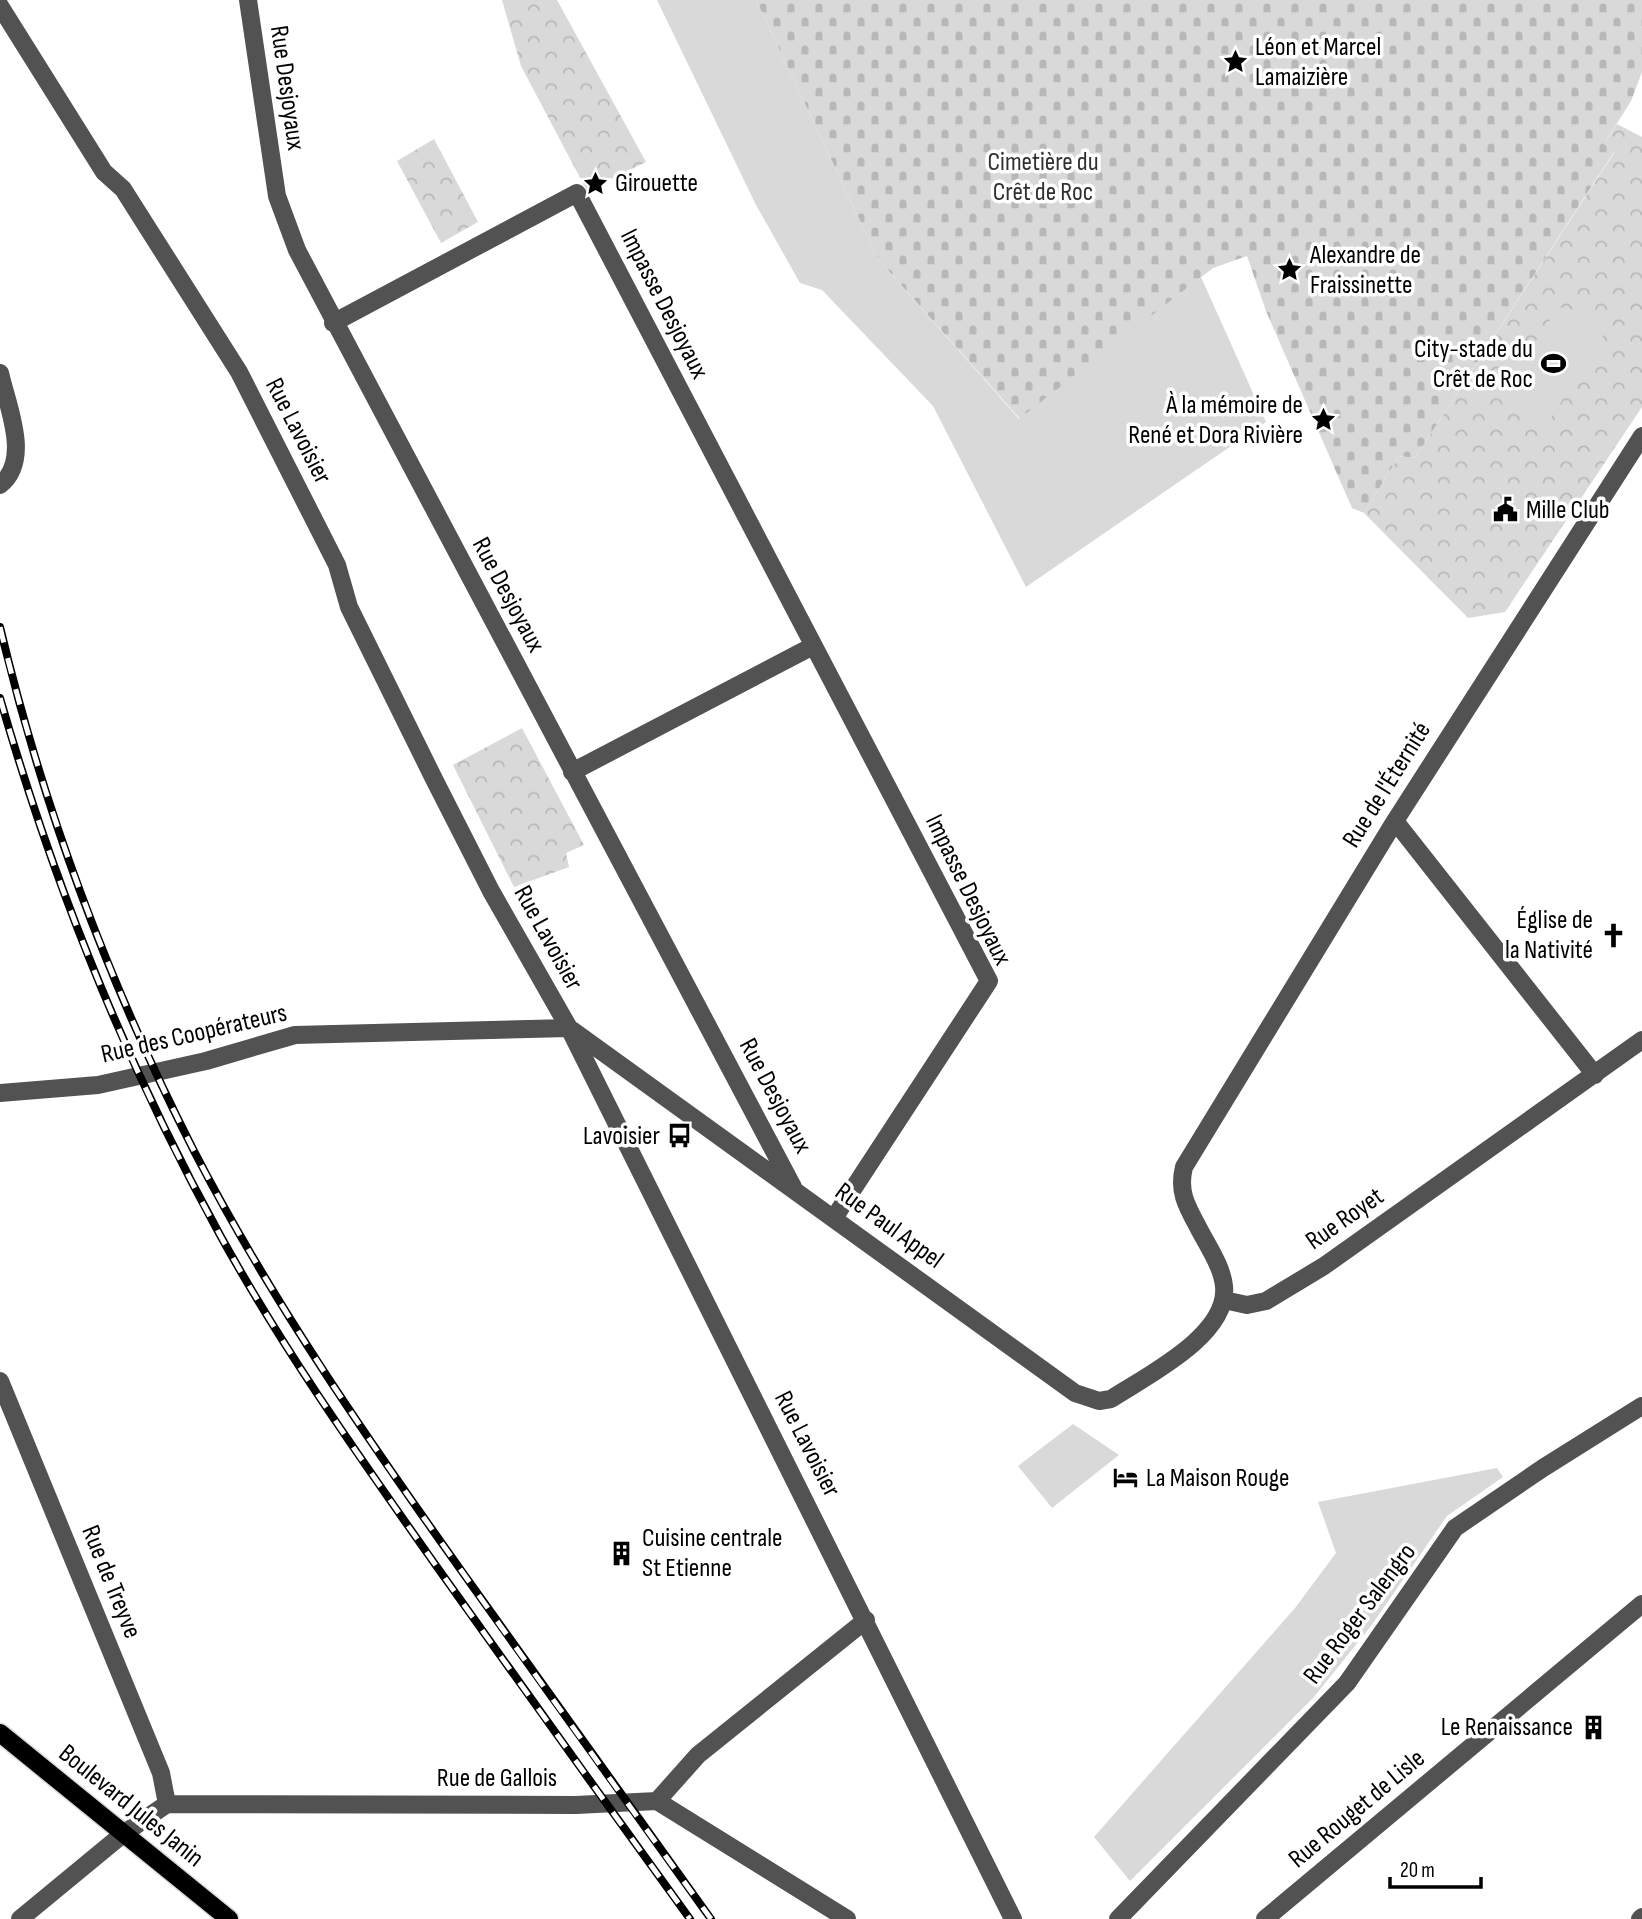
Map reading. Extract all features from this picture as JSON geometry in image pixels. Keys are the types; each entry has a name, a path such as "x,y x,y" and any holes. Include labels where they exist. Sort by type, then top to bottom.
{"main road":[{"name":"Boulevard Jules Janin","path":"0,1732 229,1919"}],"street":[{"name":"Rue Desjoyaux","path":"248,0 277,196 297,250 333,323 795,1190"},
{"name":"Rue Lavoisier","path":"0,6 104,172 123,188 239,372 337,565 349,607 434,779 491,891 569,1028 1013,1919"},
{"name":"Impasse Desjoyaux","path":"333,323 577,193 989,981 834,1218"},
{"path":"0,373 17,449 13,466 0,485"},
{"name":"Rue de l'Éternité","path":"1224,1300 1219,1269 1184,1200 1180,1184 1184,1167 1395,821 1642,436"},
{"path":"572,772 813,646"},
{"path":"1395,821 1594,1075"},
{"name":"Rue des Coopérateurs","path":"0,1093 98,1085 206,1061 295,1035 569,1028"},
{"name":"Rue Paul Appel","path":"569,1028 1076,1392 1100,1401 1111,1399 1199,1339 1215,1322 1224,1300"},
{"name":"Rue Royet","path":"1224,1300 1247,1305 1266,1301 1300,1281 1642,1040"},
{"name":"Rue de Treyve","path":"0,1381 161,1773 167,1804"},
{"name":"Rue Roger Salengro","path":"1118,1919 1346,1683 1455,1528 1542,1468 1642,1406"},
{"name":"Rue Rouget de Lisle","path":"1276,1916 1642,1604"},
{"path":"847,1919 657,1801 698,1755 866,1620"},
{"name":"Rue de Gallois","path":"167,1804 576,1805 657,1801"},
{"path":"20,1919 123,1834 167,1804"}],"green space":[{"path":"502,0 557,0 646,162 587,191 521,66"},
{"path":"657,0 756,0 878,259 1019,419 1201,277 1266,422 1026,587 933,406 822,290 800,283 755,203"},
{"name":"Cimetière du Crêt de Roc","path":"756,0 1642,0 1642,72 1631,101 1604,144 1614,152 1415,458 1399,456 1364,513 1352,508 1266,311 1247,256 1213,268 1020,419 878,259"},
{"path":"1617,124 1642,137 1642,407 1505,612 1468,618 1364,513 1399,456 1415,458 1614,153 1604,144"},
{"path":"434,139 478,222 441,243 397,161"},
{"name":"City-stade du Crêt de Roc","path":"1567,307 1599,327 1603,337 1547,424 1538,426 1503,402 1502,391 1558,308"},
{"path":"522,728 584,845 566,853 569,867 514,887 453,765"},
{"path":"1073,1424 1119,1455 1052,1508 1018,1466"},
{"path":"1497,1468 1503,1477 1447,1516 1371,1626 1314,1697 1130,1881 1094,1837 1295,1608 1336,1553 1318,1502"}],"railway":[{"path":"0,627 17,695 58,829 107,960 163,1089 224,1206 287,1314 391,1471 711,1919"},
{"path":"0,698 44,837 95,972 154,1105 220,1235 270,1321 352,1445 690,1919"}],"place":[{"name":"Léon et Marcel Lamaizière","path":"1235,62"},
{"name":"Girouette","path":"595,183"},
{"name":"Alexandre de Fraissinette","path":"1290,270"},
{"name":"City-stade du Crêt de Roc","path":"1553,364"},
{"name":"À la mémoire de René et Dora Rivière","path":"1323,420"},
{"name":"Mille Club","path":"1506,510"},
{"name":"Église de la Nativité","path":"1613,935"},
{"name":"Lavoisier","path":"680,1136"},
{"name":"La Maison Rouge","path":"1126,1478"},
{"name":"Cuisine centrale St Etienne","path":"622,1553"},
{"name":"Le Renaissance","path":"1593,1727"}]}
